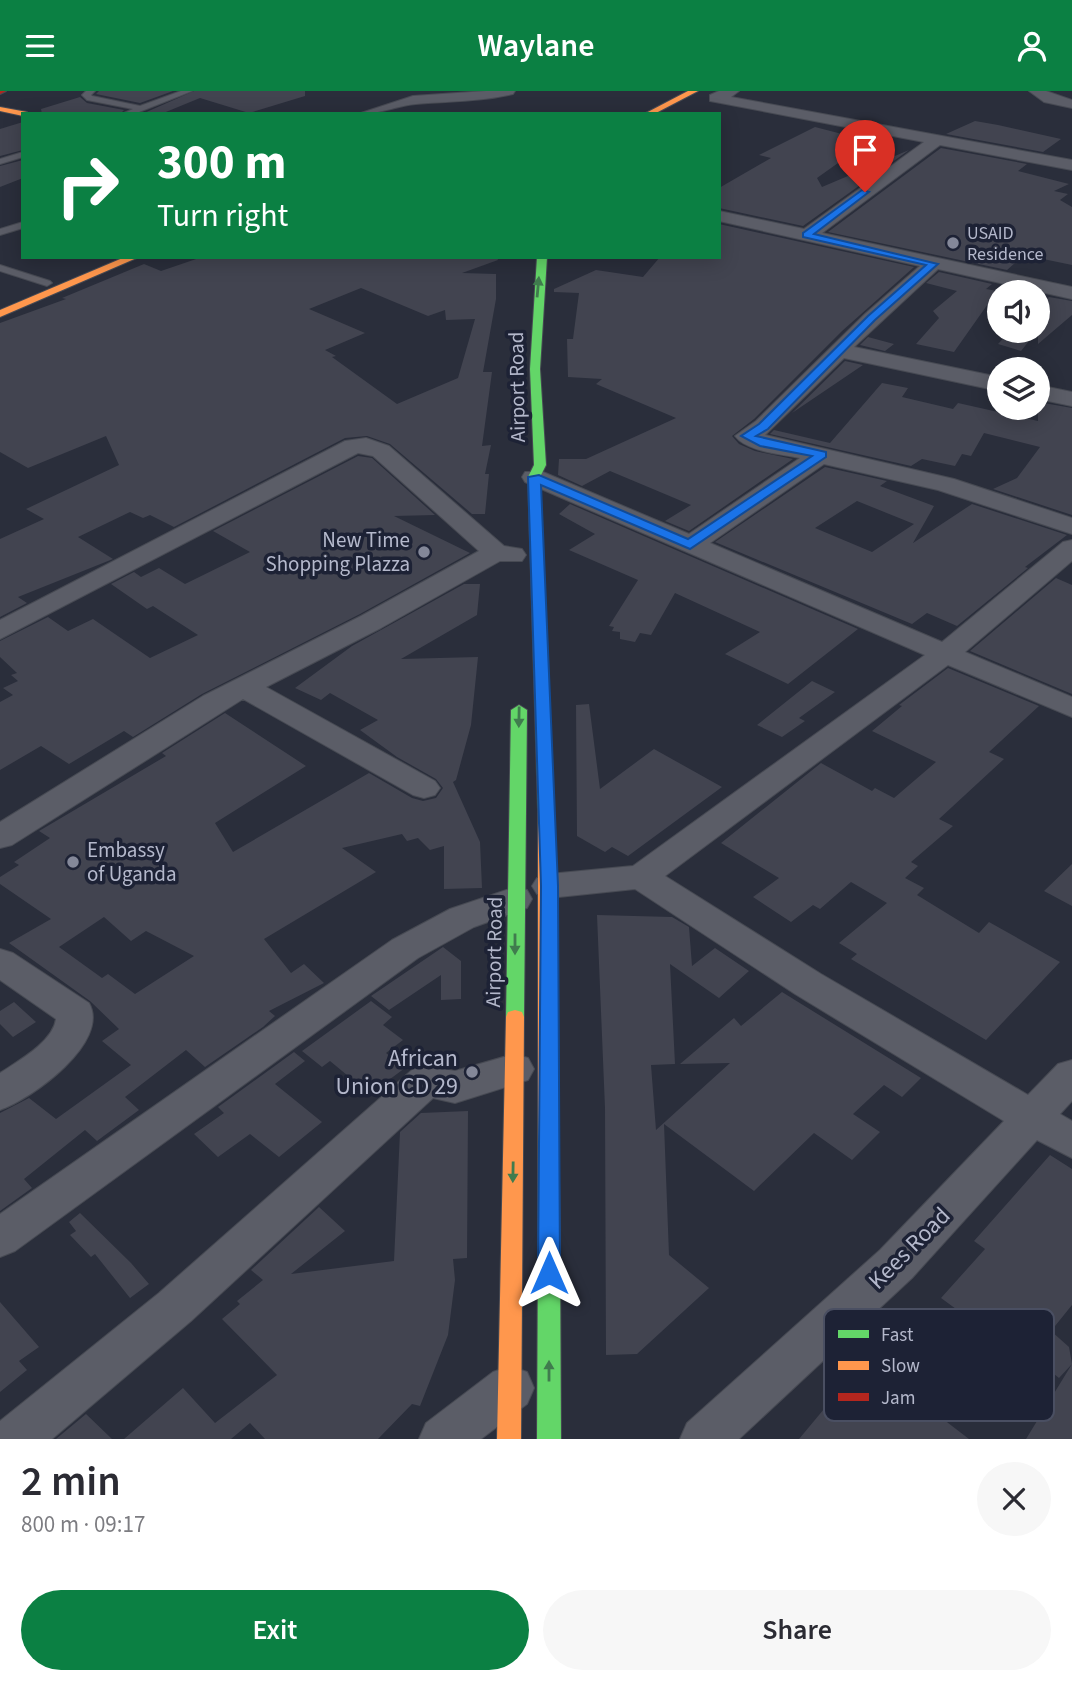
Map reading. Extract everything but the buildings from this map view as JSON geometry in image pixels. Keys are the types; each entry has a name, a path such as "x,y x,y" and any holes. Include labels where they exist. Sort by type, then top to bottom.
{"main road":[{"path":"652,112 694,91"},
{"path":"668,112 709,91"},
{"path":"0,109 21,113"},
{"path":"0,314 105,259"},
{"path":"0,303 128,259"},
{"name":"Airport Road","path":"509,1439 514,1069 532,892 534,477 540,465 535,369 542,259"},
{"path":"518,337 536,336"},
{"name":"Airport Road","path":"519,694 532,892 549,1439"}],"street":[{"path":"372,112 413,100 468,99 508,91"},
{"path":"732,91 715,98 1072,165"},
{"path":"1036,91 1048,99 1072,104"},
{"path":"807,235 935,141"},
{"path":"721,217 761,230 807,235 1072,293"},
{"path":"933,264 872,318 764,426 747,436 764,443 945,484 1072,526"},
{"path":"841,351 987,381"},
{"path":"1050,392 1069,393"},
{"path":"0,631 353,446 366,445 381,451 509,552 188,718 0,837"},
{"path":"690,545 822,454"},
{"path":"534,477 1072,708"},
{"path":"0,1238 405,949 462,918 532,892 640,877 946,653 1072,548"},
{"path":"246,688 424,789"},
{"path":"640,877 808,984 1072,1142"},
{"path":"0,962 76,1013 77,1025 68,1042 0,1094"},
{"path":"15,1439 175,1307 426,1081 455,1087 514,1069"},
{"name":"Kees Road","path":"847,1309 896,1264 1072,1075"},
{"name":"Kees Road","path":"704,1439 824,1330"},
{"path":"443,1439 510,1388"}],"lane":[{"path":"91,91 86,95 90,98 139,108"},
{"path":"130,112 188,91"},
{"path":"0,162 21,155"},
{"path":"0,232 21,226"},
{"path":"0,268 54,286"}],"traffic: fast":[{"path":"542,259 535,369 540,465 534,477 546,810"},
{"path":"515,1017 519,710"},
{"path":"549,1250 549,1439"}],"traffic: slow":[{"path":"652,112 694,91"},
{"path":"0,109 21,113"},
{"path":"0,314 129,259"},
{"path":"546,810 549,1250"},
{"path":"509,1439 515,1017"}],"place":[{"name":"USAID Residence","path":"953,243"},
{"name":"New Time Shopping Plazza","path":"424,552"},
{"name":"Embassy of Uganda","path":"73,862"},
{"name":"African Union CD 29","path":"472,1072"}],"route":[{"path":"549,1273 549,886 534,477 690,545 822,454 764,443 747,436 764,426 872,318 933,264 807,235 865,192"}]}
